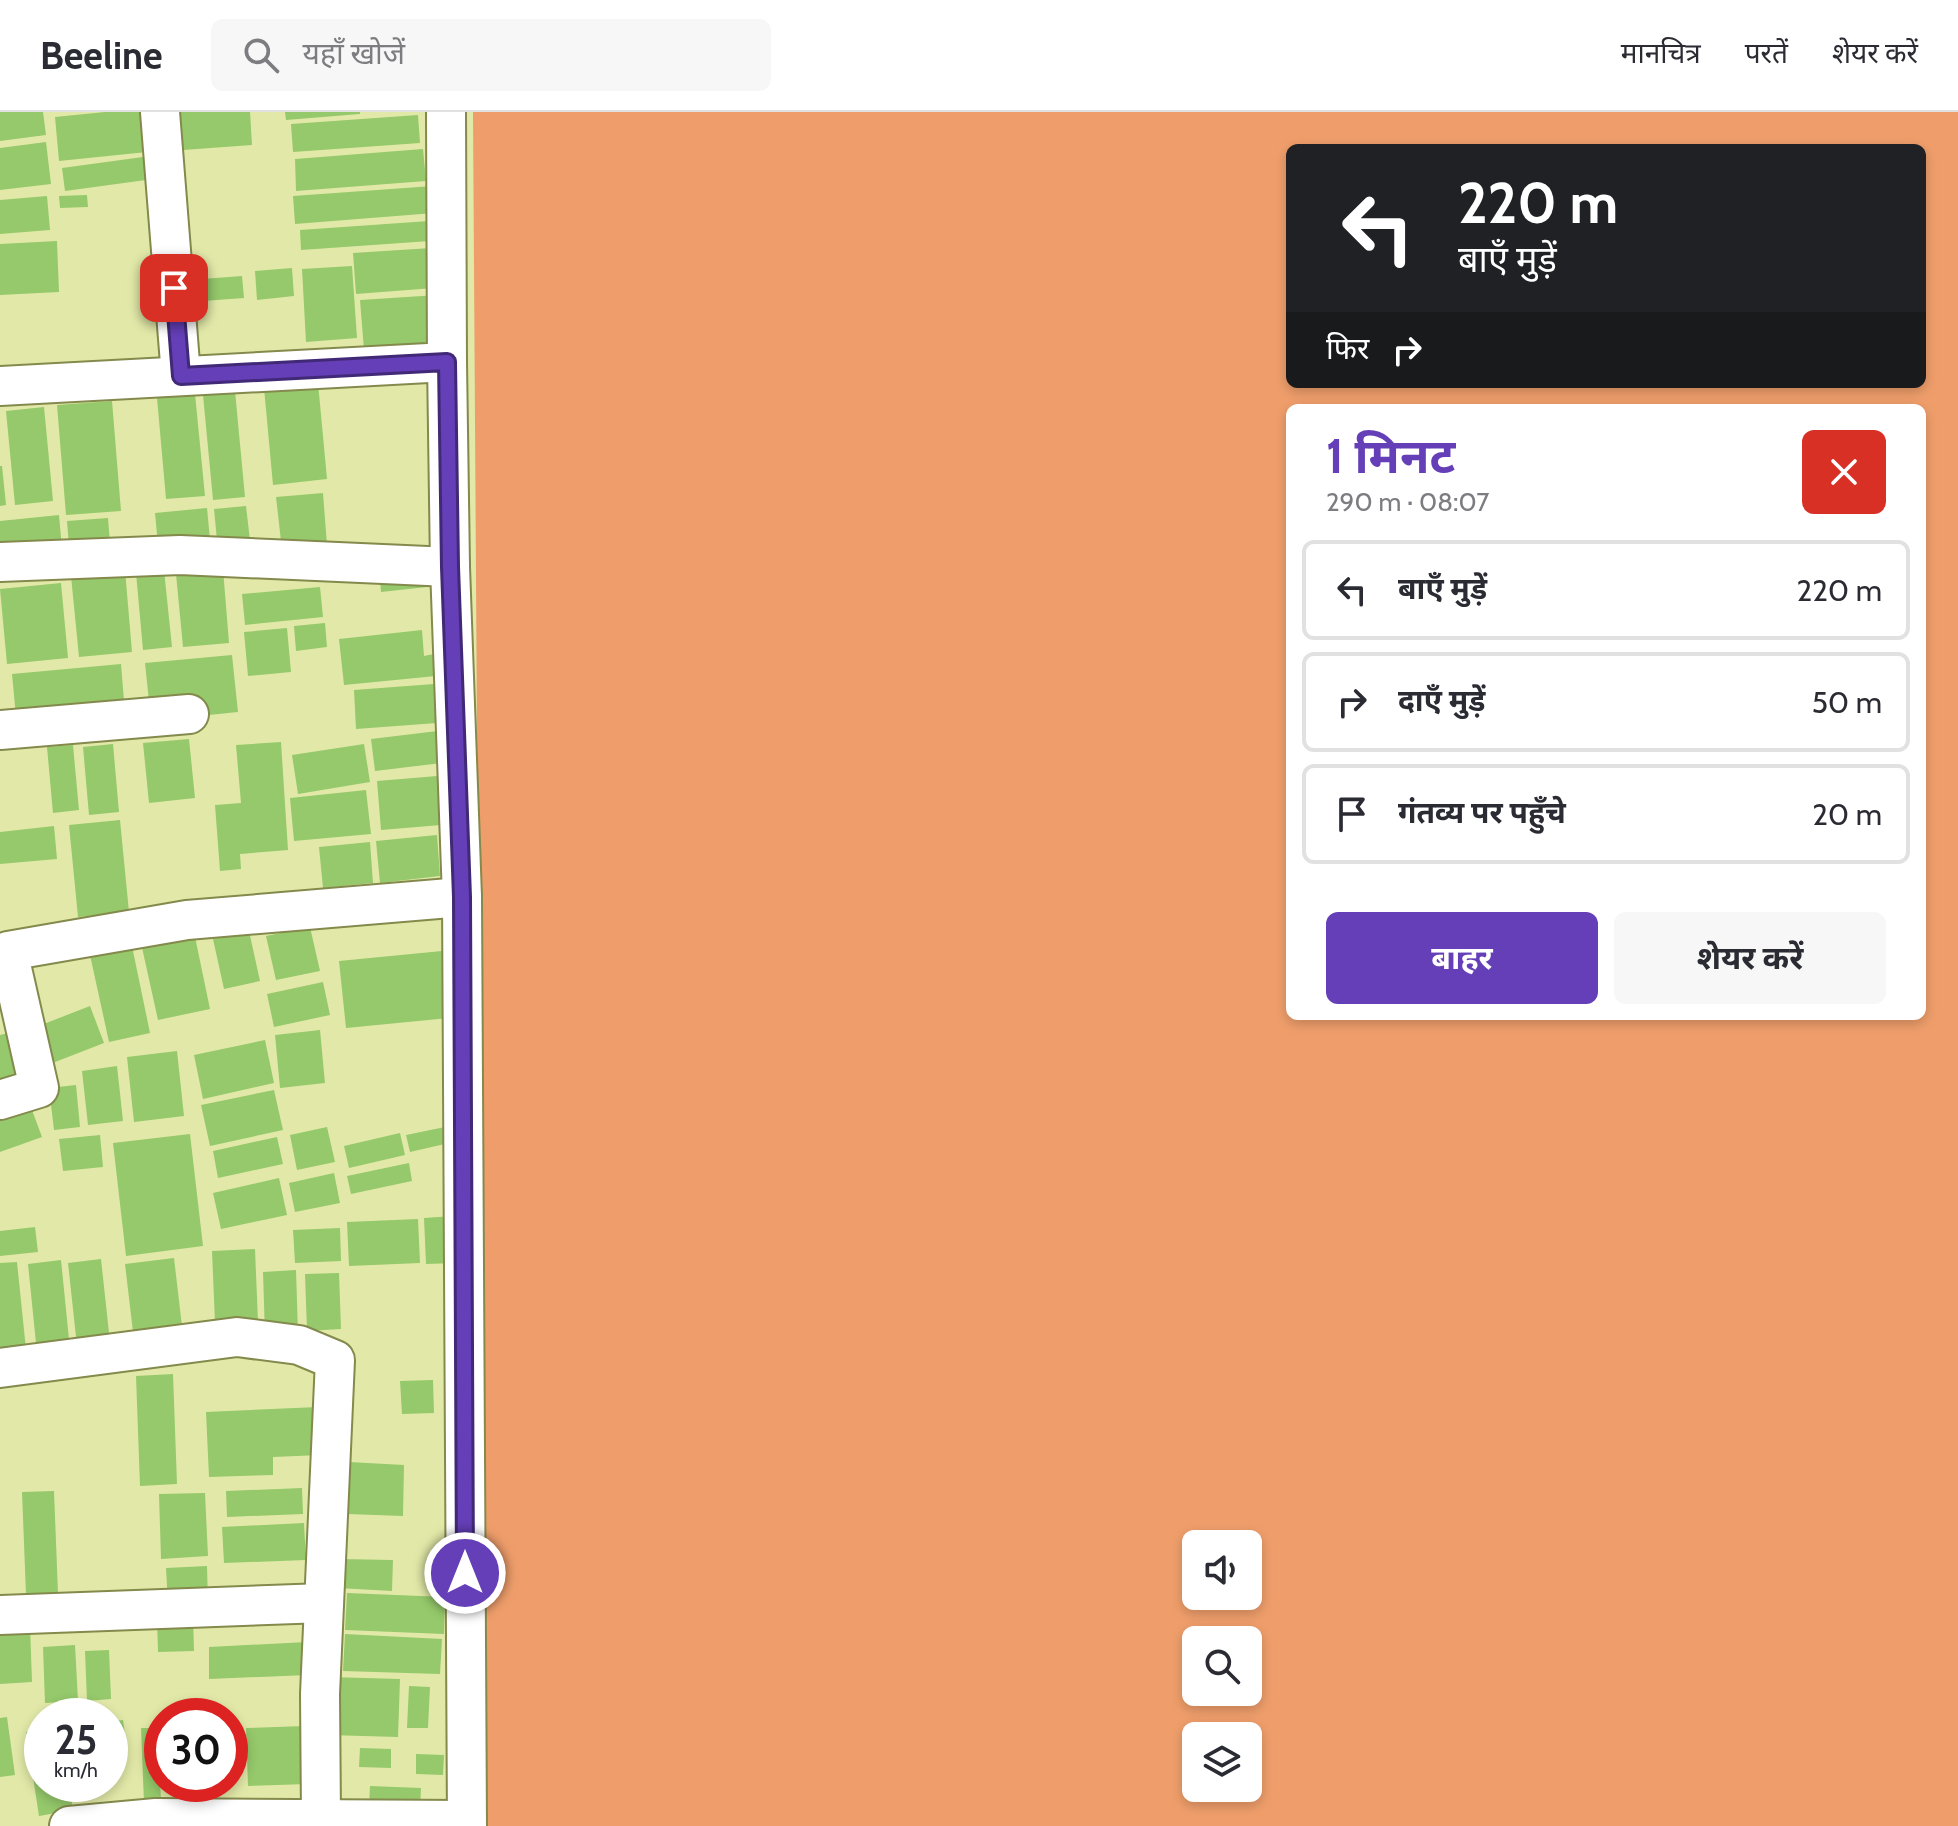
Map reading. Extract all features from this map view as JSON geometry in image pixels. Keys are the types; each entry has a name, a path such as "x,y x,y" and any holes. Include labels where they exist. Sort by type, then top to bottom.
{"street":[{"path":"160,112 181,376"},
{"path":"69,1826 321,1817 467,1823 462,897 450,567 446,112"},
{"path":"0,386 447,362"},
{"path":"0,562 180,555 450,567"},
{"path":"0,730 189,714"},
{"path":"0,1100 39,1088 8,951 187,920 462,897"},
{"path":"0,1368 237,1337 299,1345 335,1360 320,1694 321,1817"},
{"path":"0,1615 324,1603"}],"shaded area":[{"path":"473,112 1958,112 1958,1826 484,1826"}],"building":[{"path":"0,112 43,112 46,135 0,141"},
{"path":"143,112 147,152 59,161 55,117"},
{"path":"180,112 250,112 252,145 183,150"},
{"path":"285,112 360,112 360,114 286,120"},
{"path":"418,115 420,143 293,152 291,124"},
{"path":"46,142 51,184 0,190 0,148"},
{"path":"423,149 426,181 296,191 295,159"},
{"path":"143,157 146,180 65,191 62,168"},
{"path":"433,186 434,213 295,224 293,196"},
{"path":"87,195 88,207 60,208 59,196"},
{"path":"47,196 50,230 0,234 0,200"},
{"path":"429,221 430,241 301,250 300,230"},
{"path":"57,241 59,292 0,295 0,244"},
{"path":"431,248 434,288 356,294 353,253"},
{"path":"352,266 357,338 306,342 302,269"},
{"path":"292,268 294,296 257,300 255,271"},
{"path":"242,276 244,298 203,301 202,279"},
{"path":"438,295 441,344 364,350 360,300"},
{"path":"318,383 327,479 273,485 264,388"},
{"path":"235,391 245,497 213,500 203,395"},
{"path":"195,394 205,496 166,499 157,398"},
{"path":"112,401 121,511 66,515 57,405"},
{"path":"44,407 53,501 15,505 6,411"},
{"path":"0,466 6,505 0,506"},
{"path":"323,493 327,545 282,550 276,497"},
{"path":"246,506 252,558 219,561 214,509"},
{"path":"207,508 211,550 159,555 155,513"},
{"path":"59,515 63,560 0,566 0,521"},
{"path":"108,518 111,555 70,559 67,521"},
{"path":"424,552 427,587 381,592 378,556"},
{"path":"223,569 229,643 183,647 176,574"},
{"path":"125,570 132,652 79,657 71,576"},
{"path":"164,570 172,647 143,650 136,573"},
{"path":"61,583 68,658 7,664 0,589"},
{"path":"320,587 323,617 245,625 242,594"},
{"path":"325,623 327,647 296,651 294,626"},
{"path":"287,628 291,672 248,676 244,632"},
{"path":"422,630 424,656 434,654 436,676 344,685 339,639"},
{"path":"232,655 238,712 151,721 145,663"},
{"path":"121,664 127,737 19,748 12,674"},
{"path":"434,684 437,723 356,729 354,690"},
{"path":"446,730 450,762 375,771 371,739"},
{"path":"189,739 195,798 149,803 143,743"},
{"path":"281,742 288,850 240,854 241,869 220,871 215,805 241,803 236,745"},
{"path":"113,744 119,812 89,815 83,747"},
{"path":"364,744 370,782 298,794 292,755"},
{"path":"73,745 79,810 53,813 47,747"},
{"path":"449,775 453,824 381,830 377,781"},
{"path":"366,790 371,834 294,841 290,798"},
{"path":"120,820 129,912 78,917 69,825"},
{"path":"54,826 57,859 0,864 0,832"},
{"path":"437,835 440,876 380,883 376,841"},
{"path":"370,842 373,883 323,888 319,847"},
{"path":"310,927 320,971 276,980 266,936"},
{"path":"249,931 260,981 224,989 213,939"},
{"path":"194,932 210,1009 158,1020 141,943"},
{"path":"132,946 150,1033 109,1042 90,955"},
{"path":"442,951 449,1018 346,1028 339,961"},
{"path":"323,982 330,1015 274,1027 267,994"},
{"path":"90,1006 104,1043 50,1064 36,1027"},
{"path":"320,1030 325,1083 280,1088 275,1035"},
{"path":"16,1031 30,1084 0,1093 0,1035"},
{"path":"265,1040 274,1083 203,1099 194,1055"},
{"path":"177,1051 184,1116 134,1122 127,1057"},
{"path":"117,1066 123,1121 88,1125 82,1071"},
{"path":"76,1085 80,1127 54,1130 49,1088"},
{"path":"274,1090 283,1130 210,1146 201,1105"},
{"path":"29,1102 42,1137 0,1152 0,1112"},
{"path":"327,1127 335,1162 297,1170 290,1135"},
{"path":"445,1127 449,1143 410,1152 406,1135"},
{"path":"400,1133 405,1155 349,1168 344,1146"},
{"path":"190,1134 203,1246 126,1256 113,1143"},
{"path":"100,1135 103,1167 63,1171 59,1139"},
{"path":"277,1137 283,1164 218,1178 213,1151"},
{"path":"409,1163 412,1181 351,1194 347,1176"},
{"path":"334,1173 340,1203 295,1212 289,1183"},
{"path":"279,1178 287,1215 221,1229 213,1193"},
{"path":"453,1216 455,1263 426,1264 424,1218"},
{"path":"418,1219 420,1263 349,1266 347,1222"},
{"path":"35,1227 38,1252 0,1256 0,1231"},
{"path":"340,1228 341,1261 295,1263 293,1230"},
{"path":"255,1249 258,1322 215,1323 212,1251"},
{"path":"174,1258 182,1326 133,1332 125,1264"},
{"path":"101,1259 110,1342 77,1346 68,1263"},
{"path":"61,1260 70,1349 37,1353 28,1264"},
{"path":"17,1262 27,1359 0,1362 0,1263"},
{"path":"296,1270 298,1333 265,1335 263,1272"},
{"path":"339,1273 341,1329 307,1331 305,1274"},
{"path":"173,1374 177,1484 140,1486 136,1376"},
{"path":"433,1380 434,1413 402,1414 400,1381"},
{"path":"318,1407 320,1455 273,1457 273,1475 209,1477 206,1412"},
{"path":"349,1462 404,1465 403,1516 347,1514"},
{"path":"302,1488 303,1514 227,1517 226,1491"},
{"path":"54,1491 58,1593 26,1595 22,1492"},
{"path":"205,1493 208,1556 161,1559 159,1494"},
{"path":"304,1523 306,1560 224,1563 222,1527"},
{"path":"339,1559 393,1560 392,1591 338,1588"},
{"path":"207,1566 208,1602 168,1604 166,1568"},
{"path":"347,1593 445,1597 444,1634 345,1630"},
{"path":"193,1618 194,1651 158,1652 157,1620"},
{"path":"30,1626 32,1682 0,1684 0,1627"},
{"path":"345,1634 442,1639 440,1674 343,1671"},
{"path":"307,1642 308,1675 209,1679 209,1647"},
{"path":"75,1645 78,1698 45,1698 43,1647"},
{"path":"109,1650 111,1698 87,1698 85,1651"},
{"path":"330,1677 400,1679 398,1737 328,1735"},
{"path":"409,1686 430,1687 428,1728 407,1728"},
{"path":"7,1717 15,1775 0,1777 0,1718"},
{"path":"305,1726 308,1784 248,1786 248,1728"},
{"path":"141,1728 144,1728 144,1802 161,1802 144,1803"},
{"path":"360,1748 391,1749 391,1768 359,1767"},
{"path":"416,1754 444,1755 443,1775 416,1774"},
{"path":"370,1786 421,1788 420,1809 369,1807"},
{"path":"37,1802 72,1802 73,1810 39,1816"}],"route":[{"path":"174,288 181,376 447,362 450,567 462,897 465,1573"}]}
